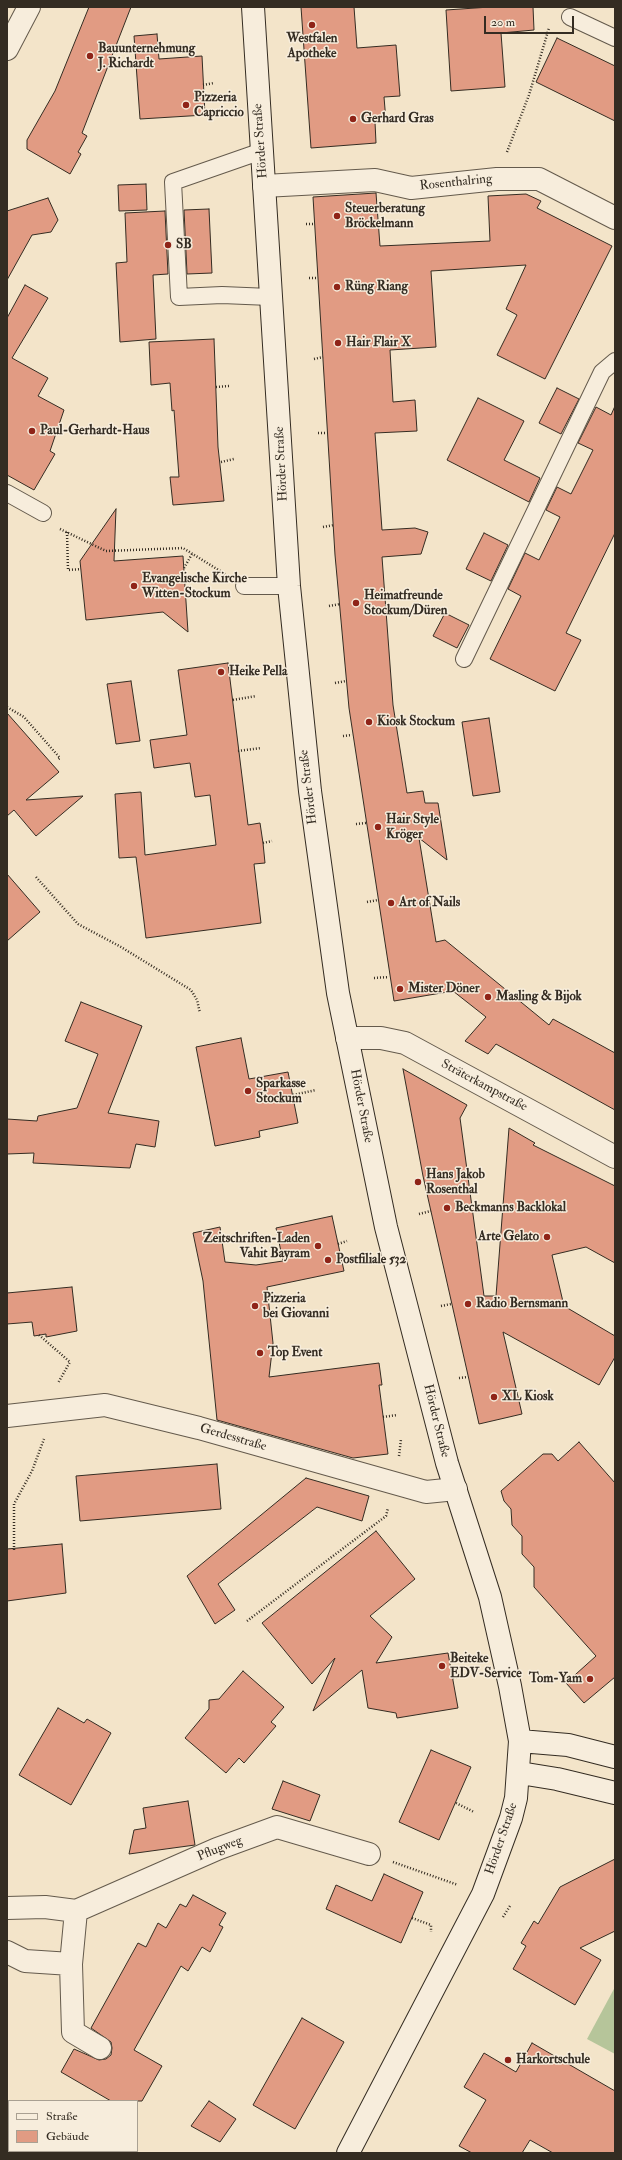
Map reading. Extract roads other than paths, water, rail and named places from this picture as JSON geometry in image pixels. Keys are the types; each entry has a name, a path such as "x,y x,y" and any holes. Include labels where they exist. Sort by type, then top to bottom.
{"main road":[{"path":"7,49 29,7"},
{"name":"Hörder Straße","path":"253,7 289,586 310,791 338,992 386,1227 447,1463 490,1597 510,1686 520,1741 520,1774 511,1818 483,1894 348,2153"},
{"name":"Rosenthalring","path":"264,186 375,180 411,188 497,179 539,180 615,218"},
{"name":"Sträterkampstraße","path":"347,1038 381,1038 404,1043 615,1157"},
{"name":"Gerdesstraße","path":"7,1416 105,1405 199,1428 395,1485 426,1492 456,1489"},
{"path":"520,1741 568,1745 615,1757"},
{"path":"520,1774 557,1779 615,1793"},
{"name":"Pflugweg","path":"76,1911 217,1849 277,1827 369,1854"},
{"path":"7,1908 45,1907 76,1911 71,1964 73,2032 100,2048"},
{"path":"7,1952 25,1961 71,1964"}],"lane":[{"path":"570,17 615,38"},
{"path":"262,151 173,182 179,297 222,295 270,296"},
{"path":"464,659 602,372 615,361"},
{"path":"7,493 43,513"},
{"path":"244,586 289,586"}],"place":[{"name":"Westfalen Apotheke","path":"312,25"},
{"name":"Bauunternehmung J. Richardt","path":"90,56"},
{"name":"Pizzeria Capriccio","path":"186,105"},
{"name":"Gerhard Gras","path":"353,119"},
{"name":"Steuerberatung Bröckelmann","path":"337,216"},
{"name":"SB","path":"168,245"},
{"name":"Rüng Riang","path":"337,287"},
{"name":"Hair Flair X","path":"338,343"},
{"name":"Paul-Gerhardt-Haus","path":"32,431"},
{"name":"Evangelische Kirche Witten-Stockum","path":"134,586"},
{"name":"Heimatfreunde Stockum/Düren","path":"356,603"},
{"name":"Heike Pella","path":"221,672"},
{"name":"Kiosk Stockum","path":"369,722"},
{"name":"Hair Style Kröger","path":"378,827"},
{"name":"Art of Nails","path":"391,903"},
{"name":"Mister Döner","path":"400,989"},
{"name":"Masling & Bijok","path":"488,997"},
{"name":"Sparkasse Stockum","path":"248,1091"},
{"name":"Hans Jakob Rosenthal","path":"418,1182"},
{"name":"Beckmanns Backlokal","path":"447,1208"},
{"name":"Arte Gelato","path":"547,1237"},
{"name":"Zeitschriften-Laden Vahit Bayram","path":"318,1246"},
{"name":"Postfiliale 532","path":"328,1260"},
{"name":"Radio Bernsmann","path":"468,1304"},
{"name":"Pizzeria bei Giovanni","path":"255,1306"},
{"name":"Top Event","path":"260,1353"},
{"name":"XL Kiosk","path":"494,1397"},
{"name":"Beiteke EDV-Service","path":"442,1666"},
{"name":"Tom-Yam","path":"590,1679"},
{"name":"Harkortschule","path":"508,2060"}]}
